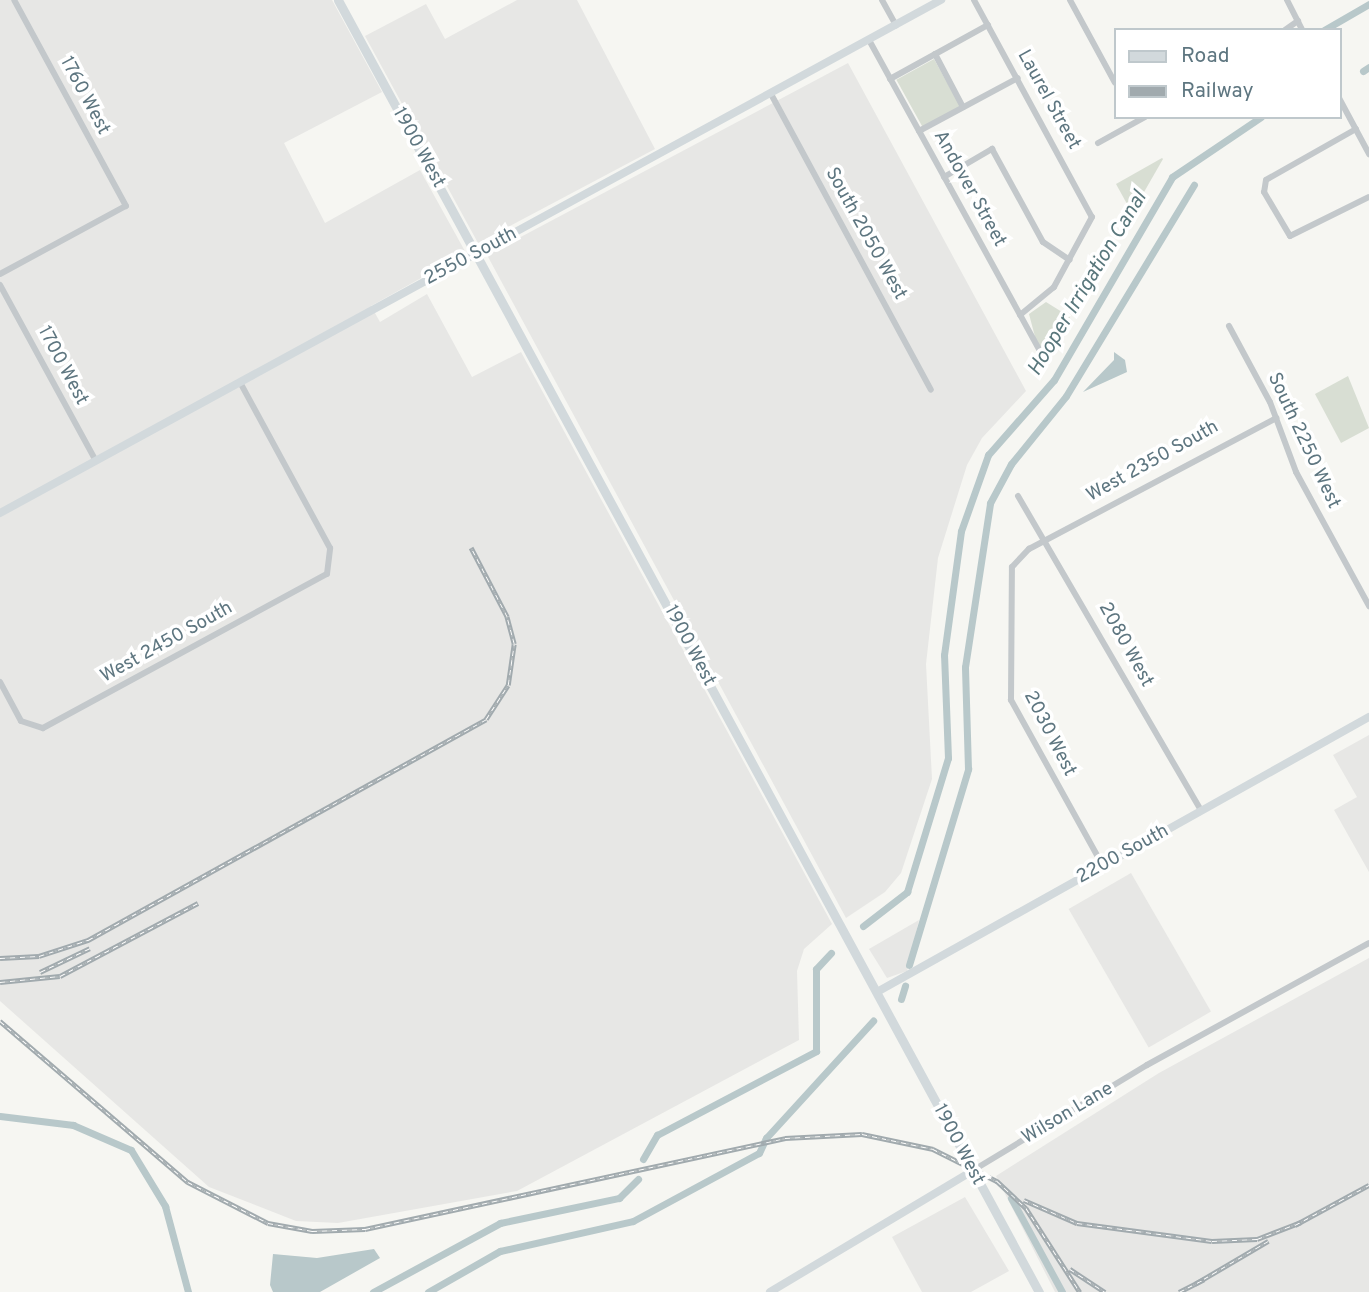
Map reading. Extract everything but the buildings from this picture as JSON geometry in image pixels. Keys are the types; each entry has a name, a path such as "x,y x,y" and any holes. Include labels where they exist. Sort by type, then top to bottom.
{"main road":[{"name":"1900 West","path":"338,0 1039,1292"}],"street":[{"name":"1760 West","path":"0,274 126,206 14,0"},
{"path":"882,0 896,25"},
{"name":"2550 South","path":"0,513 941,0"},
{"name":"Laurel Street","path":"974,0 1092,217 1070,260"},
{"path":"1070,0 1114,81"},
{"path":"1287,0 1302,28"},
{"path":"1288,28 1298,21"},
{"path":"890,79 988,24"},
{"name":"Andover Street","path":"869,40 1041,353"},
{"path":"935,54 963,107"},
{"path":"919,131 1018,78"},
{"name":"South 2050 West","path":"771,94 931,390"},
{"path":"1341,102 1369,154"},
{"path":"1098,143 1135,120"},
{"path":"1356,129 1266,180 1264,192 1290,236 1369,197"},
{"path":"944,177 992,149 1043,242 1070,260 1045,298 1020,314"},
{"name":"1700 West","path":"0,285 96,461"},
{"name":"South 2250 West","path":"1230,326 1276,418 1296,472 1369,606"},
{"name":"West 2450 South","path":"0,682 21,721 43,728 327,574 330,548 240,382"},
{"name":"West 2350 South","path":"1047,539 1276,418"},
{"name":"2080 West","path":"1018,496 1047,539 1201,811"},
{"name":"2030 West","path":"1047,539 1012,568 1008,685 1020,719 1103,866"},
{"name":"2200 South","path":"877,992 1369,717"},
{"name":"Wilson Lane","path":"770,1292 1156,1059 1369,943"}],"shaded area":[{"path":"0,0 332,0 382,92 284,143 325,223 420,170 466,253 371,306 380,322 427,294 472,377 521,352 832,924 804,949 797,971 799,1040 517,1191 338,1223 296,1221 209,1187 0,1001"},
{"path":"517,0 577,0 655,149 478,243 365,36 426,4 445,39"},
{"path":"934,59 960,106 923,127 896,80"},
{"path":"848,63 1026,391 982,438 967,465 938,558 926,664 932,779 901,873 885,892 846,918 487,255"},
{"path":"1163,159 1132,213 1116,184"},
{"path":"1046,302 1070,317 1042,363 1029,314"},
{"path":"1114,352 1125,360 1127,372 1083,392 1114,360"},
{"path":"1348,376 1369,428 1341,443 1315,394"},
{"path":"1369,735 1369,872 1334,810 1357,797 1333,755"},
{"path":"1131,873 1211,1012 1149,1048 1069,909"},
{"path":"919,920 907,971 887,978 869,949"},
{"path":"1369,958 1369,1292 1055,1292 996,1176 1159,1073"},
{"path":"965,1197 1009,1271 971,1292 922,1292 892,1237"},
{"path":"374,1249 380,1258 320,1292 273,1292 270,1285 273,1254 317,1258"}],"waterway":[{"name":"Hooper Irrigation Canal","path":"1327,28 1369,4"},
{"path":"1363,71 1369,67"},
{"name":"Hooper Irrigation Canal","path":"863,926 907,892 948,758 944,655 961,531 988,455 1054,380 1172,177 1258,119"},
{"path":"909,965 968,769 965,667 990,503 1011,464 1066,396 1194,185"},
{"name":"Hooper Irrigation Canal","path":"643,1159 657,1135 816,1051 816,969 831,953"},
{"path":"901,999 905,986"},
{"path":"428,1292 500,1251 633,1221 759,1153 766,1138 873,1021"},
{"path":"0,1116 73,1125 131,1150 165,1206 188,1292"},
{"name":"Hooper Irrigation Canal","path":"373,1292 500,1223 619,1198 638,1179"},
{"path":"1011,1198 1062,1292"}],"railway":[{"path":"0,958 39,956 88,940 486,719 508,685 514,644 507,617 471,548"},
{"path":"0,982 60,976 198,903"},
{"path":"40,972 90,948"},
{"path":"0,1021 188,1182 268,1223 312,1231 365,1229 785,1138 862,1134 933,1149 997,1181 1026,1208 1080,1292"},
{"path":"1295,1225 1369,1185"},
{"path":"1024,1200 1077,1223 1212,1241 1257,1239 1301,1222"},
{"path":"1195,1284 1268,1241"},
{"path":"1070,1269 1105,1292"},
{"path":"1179,1292 1204,1279"}]}
